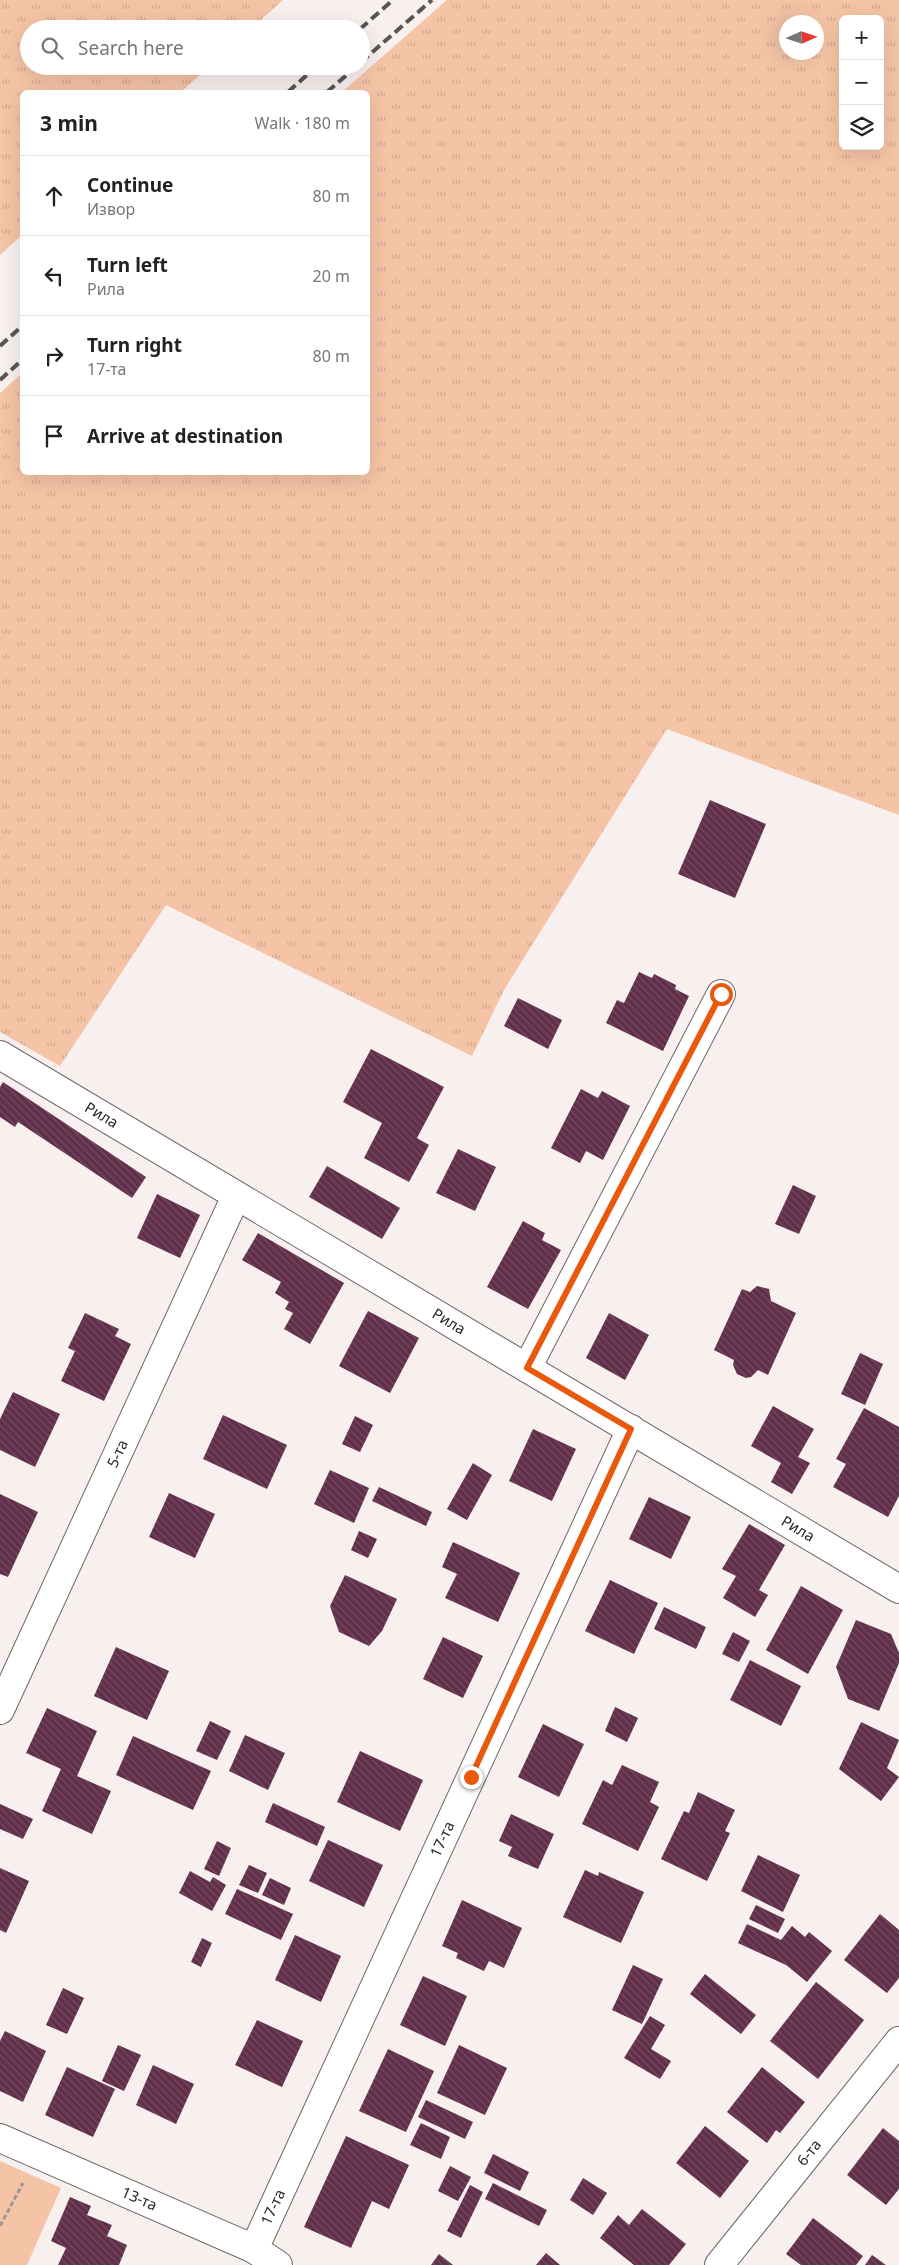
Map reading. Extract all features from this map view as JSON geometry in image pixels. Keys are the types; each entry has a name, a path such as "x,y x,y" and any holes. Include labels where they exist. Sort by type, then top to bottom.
{"street":[{"path":"527,1368 721,994"},
{"name":"Рила","path":"0,1055 899,1588"},
{"name":"5-та","path":"0,1710 236,1196"},
{"name":"17-та","path":"254,2249 631,1429"},
{"name":"6-та","path":"720,2265 899,2041"},
{"name":"13-та","path":"0,2138 254,2249 278,2265"}],"path":[{"path":"0,2226 38,2154"}],"green space":[{"path":"0,0 283,0 261,20 20,20 20,75 200,75 183,90 20,90 20,237 0,255"},
{"path":"447,0 899,0 899,815 667,729 504,990 472,1056 166,905 60,1066 0,1032 0,393 20,375 20,475 370,475 370,90 344,90 361,75 370,75 370,67"},
{"path":"0,2161 61,2188 27,2265 0,2265"}],"building":[{"path":"710,800 766,824 735,898 678,874"},
{"path":"639,972 652,978 654,974 676,985 675,989 689,996 663,1051 606,1023 617,1000 624,1003"},
{"path":"518,998 562,1020 548,1049 504,1026"},
{"path":"371,1049 444,1087 417,1138 429,1145 409,1182 364,1158 382,1123 343,1102"},
{"path":"3,1082 146,1177 132,1198 18,1122 15,1127 0,1117 0,1087"},
{"path":"581,1089 598,1098 602,1091 630,1106 603,1160 586,1151 580,1163 551,1148"},
{"path":"458,1149 496,1167 475,1211 436,1193"},
{"path":"327,1166 400,1208 382,1239 309,1197"},
{"path":"793,1185 816,1196 799,1234 775,1224"},
{"path":"157,1194 200,1215 180,1258 137,1238"},
{"path":"523,1221 545,1233 542,1240 561,1250 528,1309 487,1287"},
{"path":"258,1233 344,1283 310,1344 284,1329 293,1313 285,1309 289,1302 275,1293 281,1282 242,1260"},
{"path":"757,1286 769,1289 771,1301 796,1313 768,1375 758,1370 751,1377 746,1378 737,1374 733,1365 734,1360 714,1350 742,1289 750,1292"},
{"path":"368,1311 419,1338 390,1393 339,1366"},
{"path":"85,1313 119,1329 115,1336 131,1344 104,1401 61,1381 75,1351 68,1348"},
{"path":"609,1313 649,1335 625,1380 586,1358"},
{"path":"860,1353 883,1364 865,1405 841,1394"},
{"path":"13,1392 60,1414 35,1467 0,1450 0,1419"},
{"path":"773,1406 814,1429 798,1457 810,1463 792,1494 771,1482 781,1463 751,1446"},
{"path":"864,1408 899,1427 899,1496 888,1517 833,1487 846,1464 836,1459"},
{"path":"223,1415 287,1445 267,1489 203,1459"},
{"path":"355,1416 373,1425 360,1452 342,1444"},
{"path":"533,1429 576,1449 552,1501 509,1481"},
{"path":"473,1463 492,1475 467,1520 447,1509"},
{"path":"330,1470 369,1488 354,1523 314,1504"},
{"path":"379,1487 432,1512 426,1526 372,1501"},
{"path":"169,1493 215,1514 195,1558 149,1537"},
{"path":"0,1494 38,1512 8,1577 0,1574"},
{"path":"649,1497 691,1517 671,1559 629,1539"},
{"path":"749,1524 785,1545 759,1590 768,1595 755,1617 723,1598 736,1576 722,1569"},
{"path":"359,1531 377,1539 368,1558 351,1550"},
{"path":"453,1542 520,1573 498,1622 445,1598 457,1574 442,1567"},
{"path":"345,1575 397,1599 382,1631 369,1646 339,1632 330,1606"},
{"path":"610,1580 658,1603 634,1654 585,1631"},
{"path":"801,1586 843,1610 808,1674 766,1650"},
{"path":"664,1607 706,1627 696,1649 654,1629"},
{"path":"856,1620 891,1634 899,1653 899,1663 879,1711 848,1699 836,1667"},
{"path":"733,1632 750,1641 739,1662 722,1654"},
{"path":"443,1637 483,1656 463,1698 423,1679"},
{"path":"116,1647 169,1671 147,1720 94,1696"},
{"path":"750,1660 801,1686 781,1726 730,1700"},
{"path":"615,1707 638,1718 627,1742 605,1731"},
{"path":"47,1708 97,1731 77,1776 111,1791 92,1834 42,1811 61,1769 26,1753"},
{"path":"210,1721 231,1731 217,1760 196,1751"},
{"path":"861,1722 899,1740 887,1768 899,1777 881,1801 839,1769"},
{"path":"543,1724 584,1744 559,1797 518,1777"},
{"path":"245,1735 285,1753 268,1790 229,1771"},
{"path":"133,1736 211,1771 193,1810 116,1775"},
{"path":"360,1751 423,1780 400,1831 337,1802"},
{"path":"622,1765 659,1782 650,1802 659,1807 638,1851 582,1824 603,1780 612,1785"},
{"path":"698,1792 735,1810 725,1831 730,1833 707,1881 661,1859 684,1811 689,1813"},
{"path":"273,1803 325,1827 317,1846 265,1822"},
{"path":"0,1804 33,1819 23,1839 0,1829"},
{"path":"511,1814 554,1834 538,1869 508,1856 512,1847 499,1841"},
{"path":"328,1840 383,1865 364,1907 309,1881"},
{"path":"217,1841 231,1848 219,1876 204,1869"},
{"path":"758,1855 800,1875 783,1912 741,1891"},
{"path":"249,1865 267,1873 258,1893 239,1885"},
{"path":"0,1868 29,1881 6,1933 0,1930"},
{"path":"585,1870 598,1876 599,1872 644,1892 621,1943 563,1917"},
{"path":"190,1871 210,1882 213,1877 226,1885 212,1911 179,1893"},
{"path":"270,1878 291,1888 284,1905 262,1895"},
{"path":"237,1889 293,1914 281,1940 225,1914"},
{"path":"462,1900 522,1928 504,1968 489,1961 484,1971 456,1958 458,1953 442,1946"},
{"path":"756,1905 785,1919 778,1933 749,1919"},
{"path":"880,1914 899,1930 899,1978 887,1993 844,1960"},
{"path":"747,1924 781,1940 792,1926 805,1937 809,1932 832,1951 807,1982 786,1965 738,1943"},
{"path":"295,1935 341,1956 321,2002 275,1980"},
{"path":"202,1938 212,1943 201,1967 191,1962"},
{"path":"633,1965 663,1979 642,2024 612,2010"},
{"path":"705,1974 756,2015 741,2034 690,1994"},
{"path":"423,1976 467,1996 445,2046 400,2025"},
{"path":"816,1982 864,2020 818,2079 770,2041"},
{"path":"63,1988 84,1998 67,2034 46,2025"},
{"path":"650,2016 665,2025 651,2049 671,2061 660,2079 624,2058"},
{"path":"257,2020 303,2041 282,2087 235,2065"},
{"path":"5,2031 46,2051 23,2102 0,2091 0,2041"},
{"path":"118,2045 141,2055 124,2091 102,2081"},
{"path":"459,2045 507,2068 485,2115 437,2093"},
{"path":"388,2049 434,2071 406,2132 359,2111"},
{"path":"153,2065 194,2084 176,2124 136,2105"},
{"path":"67,2067 115,2089 93,2137 45,2115"},
{"path":"762,2067 805,2102 780,2133 776,2130 767,2143 727,2112"},
{"path":"426,2100 473,2122 465,2139 418,2117"},
{"path":"421,2123 450,2137 441,2159 410,2145"},
{"path":"705,2126 749,2161 720,2198 676,2163"},
{"path":"883,2128 899,2141 899,2189 886,2205 847,2175"},
{"path":"346,2136 409,2165 389,2209 372,2201 351,2248 304,2227"},
{"path":"493,2154 529,2172 520,2191 484,2173"},
{"path":"450,2166 471,2177 458,2201 438,2191"},
{"path":"583,2178 607,2193 593,2215 570,2200"},
{"path":"493,2183 547,2210 539,2226 485,2199"},
{"path":"470,2185 483,2192 461,2238 447,2231"},
{"path":"70,2197 91,2206 87,2215 112,2225 107,2236 127,2245 119,2265 58,2265 66,2248 51,2241"},
{"path":"642,2209 686,2244 669,2265 634,2265 600,2238 618,2215 629,2225"},
{"path":"813,2218 863,2256 856,2265 801,2265 786,2254"},
{"path":"546,2253 560,2265 536,2265"},
{"path":"439,2254 453,2265 431,2265"},
{"path":"872,2255 886,2265 865,2265"}],"railway":[{"path":"370,20 393,0"},
{"path":"370,54 432,0"},
{"path":"290,90 307,75"},
{"path":"329,90 347,75"},
{"path":"0,346 20,328"},
{"path":"0,380 20,362"}],"route":[{"path":"471,1777 631,1429 527,1368 721,994"}]}
